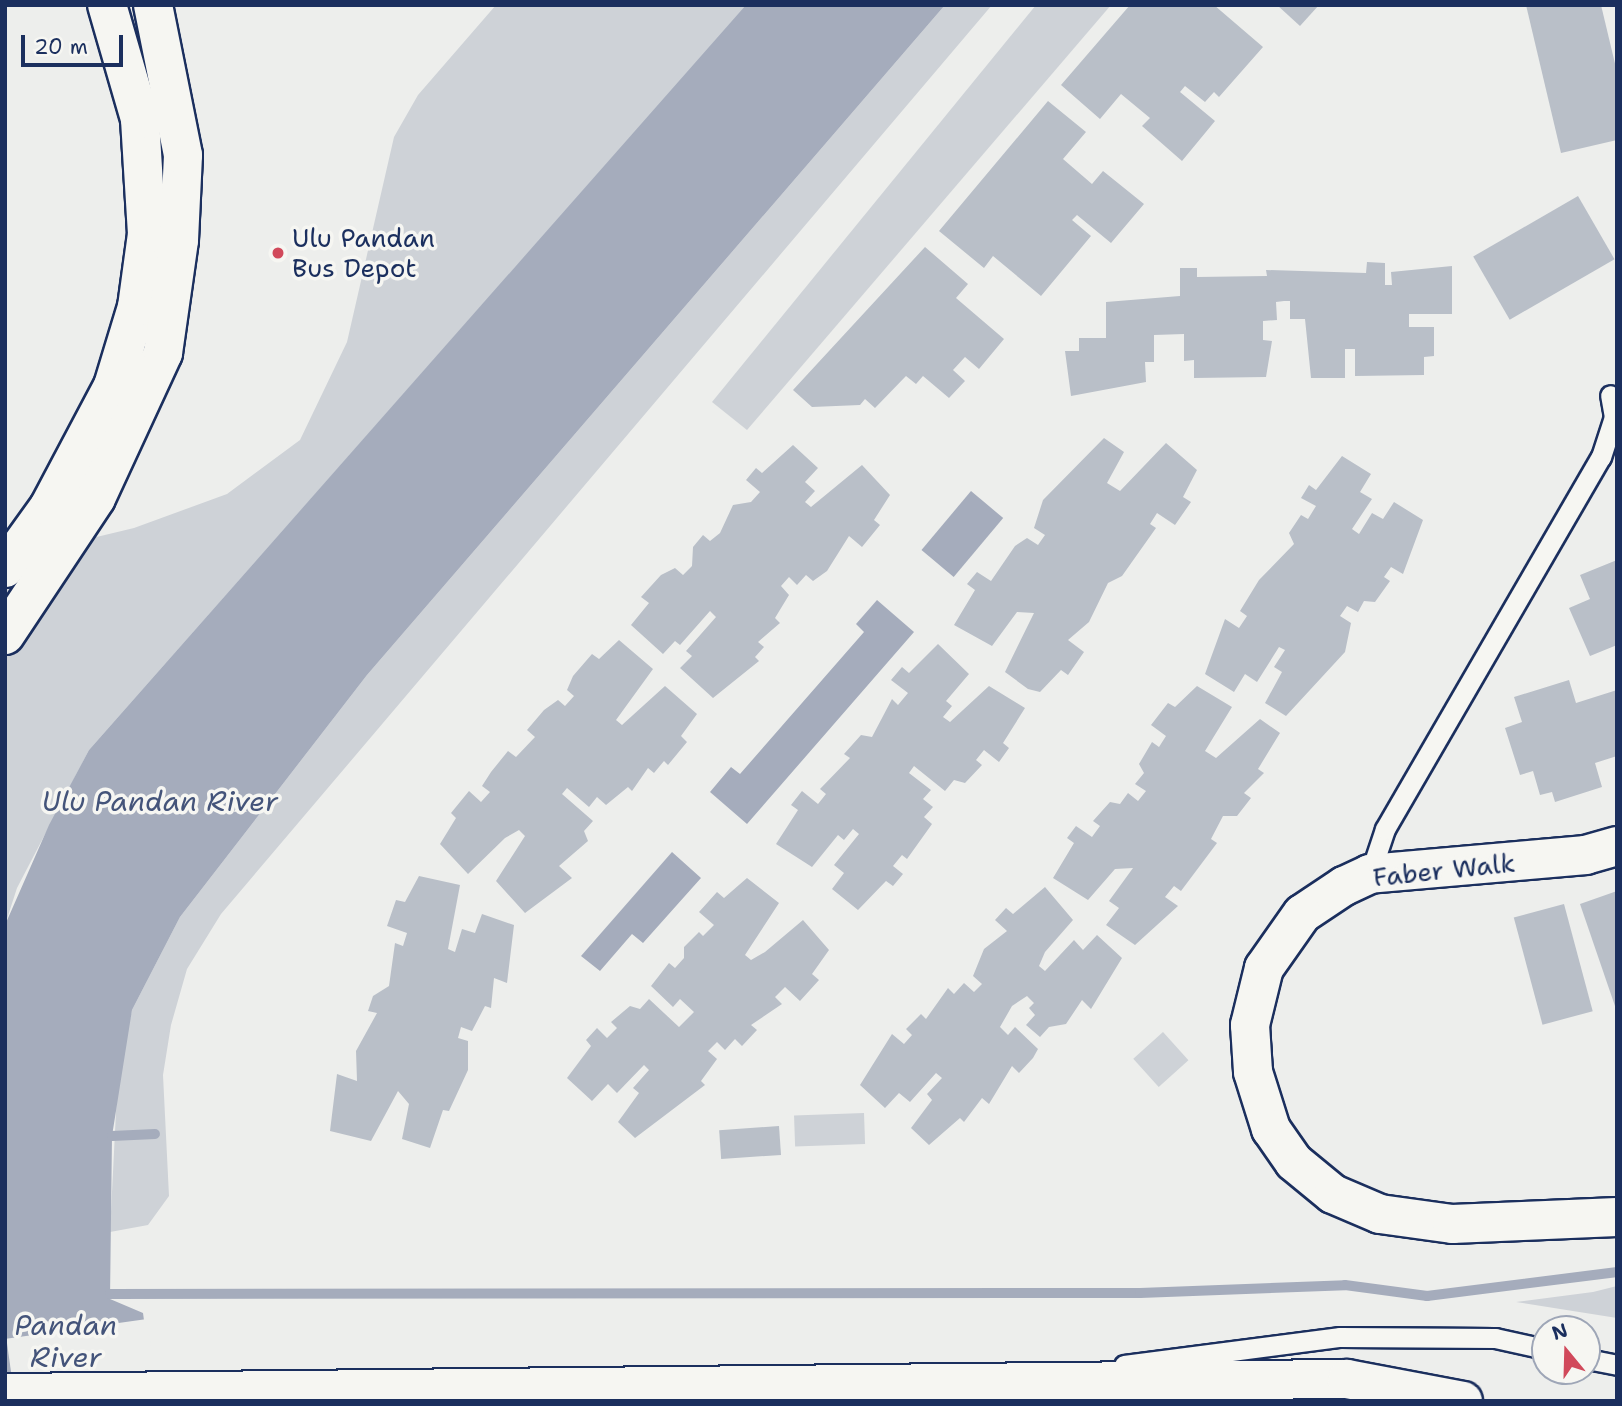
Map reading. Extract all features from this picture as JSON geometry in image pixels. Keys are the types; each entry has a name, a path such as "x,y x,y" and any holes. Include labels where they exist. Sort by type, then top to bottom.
{"main road":[{"path":"5,568 49,507 113,386 137,307 147,234 144,163 127,61 107,5"},
{"path":"5,635 96,498 163,353 179,240 183,155 153,5"},
{"name":"Faber Walk","path":"1617,846 1586,855 1370,874 1302,914 1264,968 1250,1025 1253,1072 1271,1129 1294,1163 1333,1194 1380,1214 1511,1225 1617,1217"},
{"path":"5,1393 1347,1379 1463,1401"}],"lane":[{"path":"1370,874 1385,829 1601,457 1614,417 1610,395"},
{"path":"1001,1381 1340,1337 1495,1338 1531,1346"}],"shaded area":[{"path":"496,5 747,5 89,750 17,888 5,925 5,559 134,528 227,494 300,440 347,342 394,137 418,95"},
{"path":"945,5 992,5 221,914 187,969 171,1025 163,1075 169,1196 148,1225 110,1232 118,1072 132,1010 180,917 367,675"},
{"path":"1036,5 1111,5 747,430 712,402"},
{"path":"1163,1032 1188,1060 1159,1087 1133,1059"},
{"path":"864,1113 865,1144 795,1146 794,1115"},
{"path":"1617,1286 1617,1318 1516,1302 1593,1292"}],"water":[{"name":"Ulu Pandan River","path":"746,5 945,5 367,675 180,917 132,1010 112,1136 110,1299 143,1313 155,1401 5,1401 5,925 49,825 89,750"},
{"path":"971,491 1003,518 954,577 922,550"},
{"path":"877,600 914,632 747,824 710,792 731,767 740,774 864,632 856,624"},
{"path":"672,852 701,878 643,943 632,934 600,971 581,956"}],"pier":[{"path":"147,1319 159,1401 15,1401 6,1339"}],"building":[{"path":"1130,5 1214,5 1263,47 1219,97 1214,92 1205,102 1185,86 1180,92 1215,121 1182,161 1142,126 1150,118 1121,94 1100,119 1061,85"},
{"path":"1277,5 1319,5 1300,26"},
{"path":"1526,5 1601,5 1617,72 1617,140 1561,153"},
{"path":"1048,101 1086,132 1063,159 1092,184 1103,171 1144,204 1111,243 1077,215 1072,220 1091,236 1041,296 993,256 984,268 939,231"},
{"path":"1578,196 1614,259 1510,320 1473,256"},
{"path":"925,247 968,284 956,298 1004,339 979,369 965,357 953,370 965,381 949,398 923,376 916,384 906,376 875,408 865,399 860,405 812,407 793,390"},
{"path":"1367,262 1385,263 1385,285 1392,285 1391,272 1452,266 1452,314 1409,314 1409,327 1434,327 1434,356 1424,357 1424,375 1355,376 1355,349 1345,349 1345,378 1311,378 1305,319 1290,319 1290,301 1284,301 1276,302 1277,320 1263,321 1263,340 1272,341 1266,377 1194,378 1194,360 1184,361 1184,334 1154,335 1154,362 1145,362 1146,382 1071,396 1065,351 1079,351 1079,338 1106,338 1106,302 1180,296 1180,268 1197,268 1197,277 1267,276 1266,270 1366,273"},
{"path":"1104,438 1124,452 1107,483 1120,491 1166,443 1197,470 1183,497 1191,502 1175,525 1157,513 1150,524 1156,528 1122,576 1108,583 1089,622 1068,640 1084,652 1068,675 1061,670 1040,692 1028,689 1005,672 1034,613 1017,612 992,646 954,625 975,590 967,584 977,572 991,581 1015,546 1027,538 1038,545 1045,535 1034,528 1043,500"},
{"path":"793,445 818,468 805,482 815,491 805,502 811,507 862,465 890,495 874,520 880,525 862,547 849,536 827,571 813,581 806,575 797,585 789,577 781,586 789,595 775,618 780,623 758,642 764,647 755,657 759,661 713,698 680,668 692,656 686,651 716,617 710,611 680,645 675,641 663,654 631,625 649,603 641,597 661,575 675,568 683,575 692,566 693,547 703,535 710,541 720,533 733,505 751,502 760,492 746,480 756,468 762,473"},
{"path":"1342,456 1371,474 1360,492 1372,499 1352,529 1359,534 1372,513 1383,519 1394,502 1423,520 1403,574 1391,567 1384,577 1390,581 1375,602 1364,601 1358,612 1347,606 1340,616 1351,623 1345,652 1286,716 1265,703 1282,672 1274,667 1285,650 1279,647 1257,682 1245,674 1234,692 1205,674 1225,619 1239,628 1247,616 1240,611 1259,580 1294,544 1289,533 1301,515 1308,519 1316,506 1301,498 1309,485 1316,490"},
{"path":"1617,560 1617,645 1590,656 1569,608 1590,599 1580,575"},
{"path":"619,640 653,669 616,720 622,725 665,686 697,714 681,736 687,742 668,765 664,761 654,773 648,768 632,791 628,787 606,805 597,797 589,807 567,788 562,794 593,821 584,831 588,841 559,866 572,878 525,913 496,881 525,836 519,830 505,838 468,874 440,844 456,818 451,813 469,791 481,802 490,792 482,786 508,751 516,757 535,737 527,730 544,710 558,700 565,706 574,696 567,690 573,676 592,654 599,659"},
{"path":"938,644 969,674 946,701 952,706 943,717 950,722 989,686 1025,708 1003,743 1009,748 999,762 984,750 976,760 982,765 965,783 954,780 945,791 914,766 909,773 931,790 923,799 933,807 924,817 932,824 907,859 902,855 893,866 903,874 893,886 886,881 858,910 832,889 844,873 834,865 859,834 853,829 844,840 838,835 812,867 776,844 798,810 791,805 802,791 818,804 826,794 820,789 850,758 844,754 861,735 872,737 892,699 898,705 908,693 891,680 902,667 909,673"},
{"path":"1569,680 1576,703 1617,690 1617,756 1595,763 1602,787 1555,802 1552,792 1540,795 1533,771 1520,775 1505,728 1522,722 1514,697"},
{"path":"1197,686 1232,707 1205,751 1216,758 1260,719 1280,733 1258,769 1264,773 1244,793 1251,798 1237,816 1223,816 1211,839 1217,843 1181,891 1174,886 1165,897 1178,906 1135,945 1106,925 1119,908 1109,901 1133,868 1115,869 1088,900 1053,878 1074,843 1067,838 1076,826 1092,837 1100,826 1093,821 1110,802 1120,804 1128,793 1138,801 1146,791 1135,784 1144,773 1139,764 1152,742 1159,747 1166,736 1151,725 1168,703 1175,707"},
{"path":"419,876 460,885 448,949 455,952 462,929 475,933 482,914 514,925 507,983 494,978 491,1008 485,1006 472,1031 461,1027 458,1038 468,1041 468,1070 449,1111 443,1110 430,1148 402,1139 409,1104 398,1091 371,1141 330,1131 337,1074 357,1081 356,1051 377,1013 368,1011 373,996 389,986 395,943 403,946 407,933 387,926 396,900 405,902"},
{"path":"747,878 779,903 745,955 751,960 765,952 803,920 829,950 812,974 819,980 800,1001 785,987 775,997 782,1004 751,1025 757,1030 742,1046 735,1039 725,1050 717,1042 708,1051 717,1059 701,1081 705,1085 635,1138 618,1122 639,1093 633,1088 649,1070 644,1065 617,1093 608,1084 592,1101 567,1078 591,1046 586,1040 597,1028 607,1038 617,1028 611,1022 630,1006 640,1009 649,999 679,1027 694,1012 680,999 673,1007 651,986 669,963 675,968 684,958 684,947 699,932 703,936 714,925 699,912 717,892 724,898"},
{"path":"1045,887 1073,920 1045,952 1039,966 1045,971 1074,940 1083,950 1097,935 1122,958 1091,1009 1082,1000 1066,1024 1049,1027 1040,1037 1026,1025 1035,1015 1029,1008 1034,1003 1027,996 1012,1006 1000,1027 1008,1035 1015,1027 1038,1049 1033,1058 1019,1073 1012,1066 989,1104 982,1098 964,1122 960,1118 929,1145 911,1128 932,1100 927,1094 942,1078 936,1073 910,1102 899,1093 885,1108 860,1085 892,1034 904,1044 912,1035 906,1029 921,1014 926,1019 948,988 954,994 964,983 974,992 982,984 973,976 984,949 1007,931 995,920 1006,908 1013,914"},
{"path":"1617,891 1617,1009 1616,1009 1580,904"},
{"path":"1564,904 1593,1011 1543,1025 1514,917"},
{"path":"779,1126 781,1155 721,1159 719,1130"}],"waterway":[{"path":"112,1136 155,1134"},
{"path":"110,1294 1140,1293 1345,1285 1427,1296 1617,1272"}],"place":[{"name":"Ulu Pandan Bus Depot","path":"278,253"}],"water label":[{"name":"Pandan River","path":"66,1341"}]}
